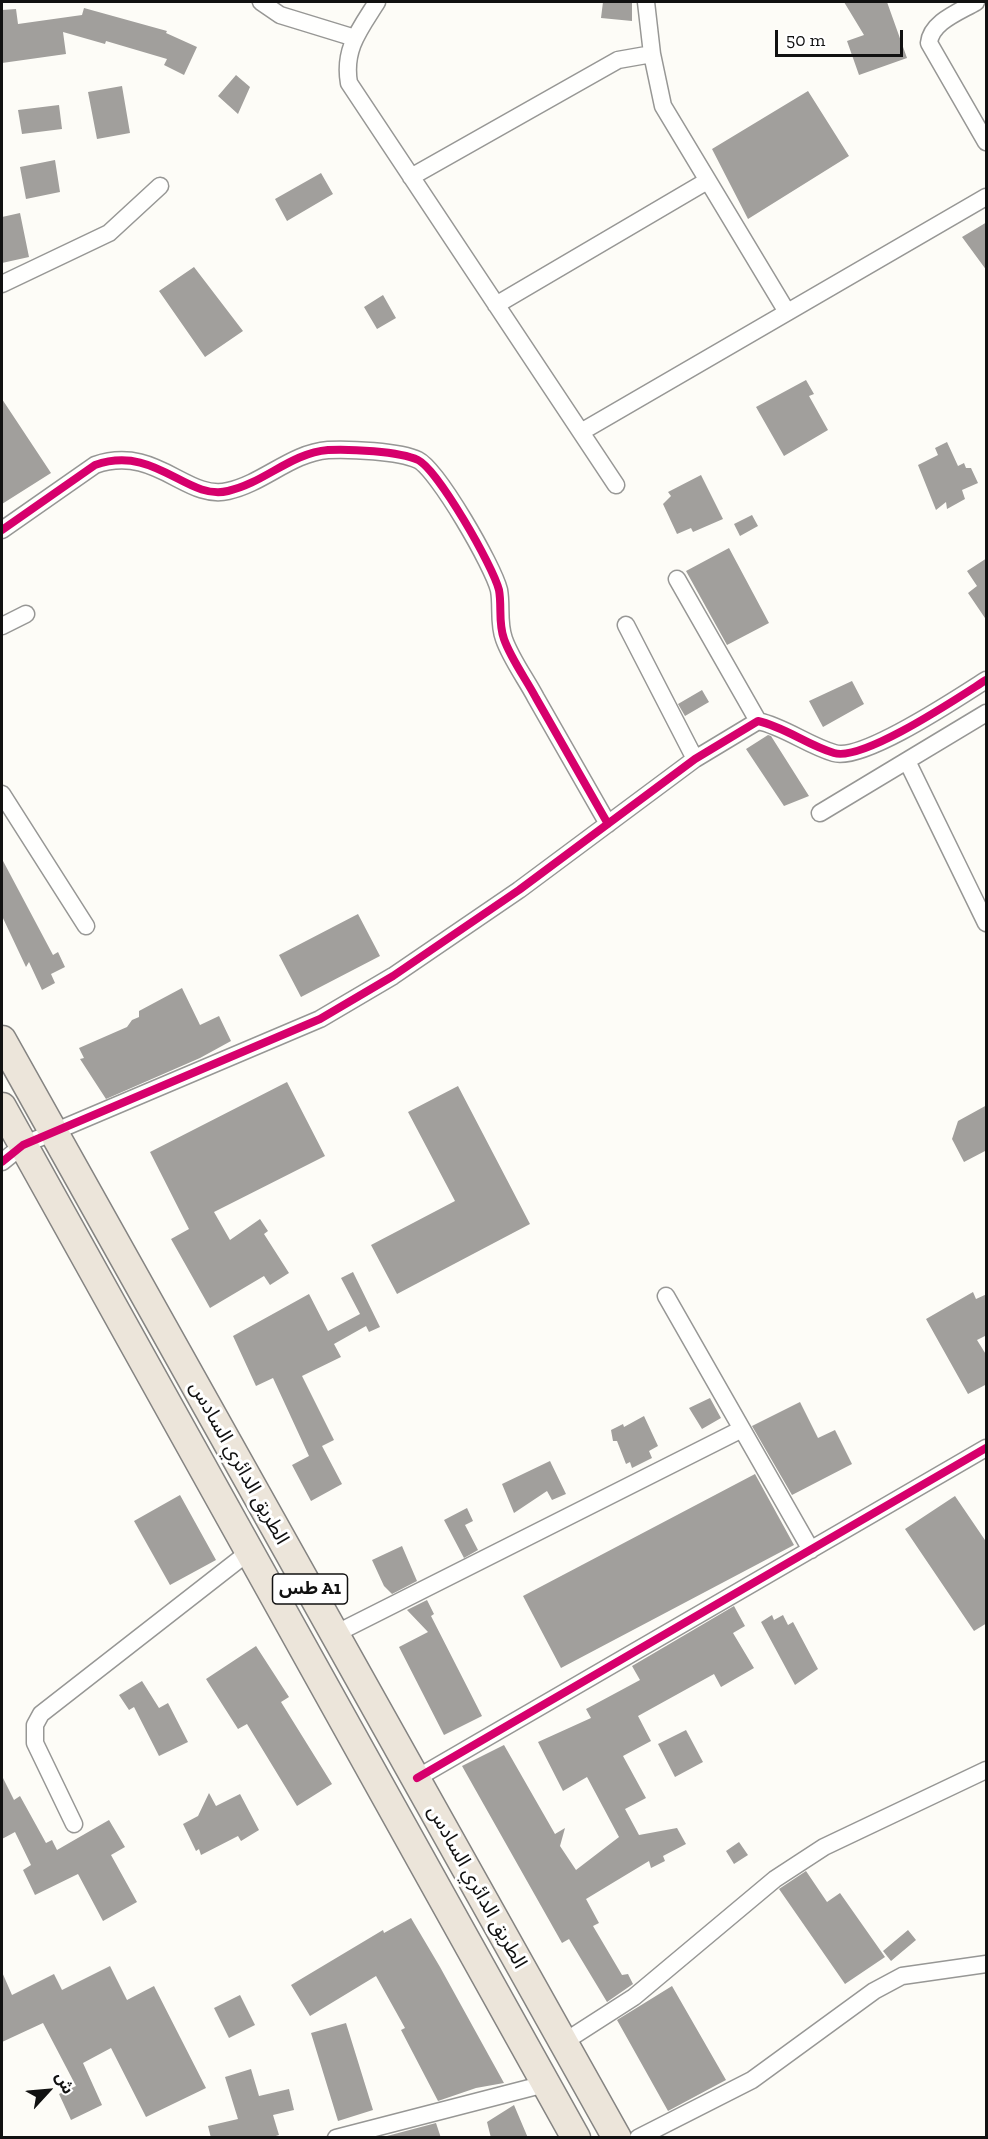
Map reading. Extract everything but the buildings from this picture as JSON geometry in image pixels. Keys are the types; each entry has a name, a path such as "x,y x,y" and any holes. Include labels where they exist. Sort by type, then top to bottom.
{"highway":[{"name":"الطريق الدائري السادس","path":"2,1040 617,2138"},
{"name":"الطريق الدائري السادس","path":"2,1107 12,1153 250,1551 576,2138"},
{"path":"516,2027 546,2009"}],"street":[{"path":"261,2 280,15 355,38"},
{"path":"378,2 355,38 346,64 349,83 616,485"},
{"path":"646,2 652,54 663,106 787,312"},
{"path":"976,2 936,26 930,34 929,43 987,142"},
{"path":"411,177 618,60 652,54"},
{"path":"496,305 707,181"},
{"path":"2,284 109,233 160,186"},
{"path":"580,432 987,197"},
{"path":"2,530 95,465 110,460 144,462 215,492 240,487 316,452 331,450 404,456 420,461 432,472 448,495 490,569 498,588 504,639 608,824"},
{"path":"676,579 758,721"},
{"path":"2,626 26,614"},
{"path":"626,625 695,759"},
{"path":"12,1153 53,1132 320,1019 393,976 519,890 695,759 758,721 779,726 836,754 861,750 893,736 987,680"},
{"path":"820,813 987,713"},
{"path":"907,761 987,923"},
{"path":"2,794 86,926"},
{"path":"666,1296 811,1550"},
{"path":"335,1634 742,1429"},
{"path":"417,1778 987,1448"},
{"path":"74,1824 35,1743 35,1725 40,1714 250,1551"},
{"path":"564,2042 634,1997 775,1879 824,1847 987,1770"},
{"path":"638,2138 752,2080 874,1991 902,1976 987,1964"},
{"path":"336,2138 545,2084"}],"cycle path":[{"path":"2,530 95,465 117,460 153,467 198,488 213,492 228,491 254,482 290,462 315,452 361,450 418,460 427,467 451,499 487,561 499,590 501,627 507,646 608,824"},
{"path":"2,1162 23,1145 320,1019 393,976 519,890 695,759 758,721 777,727 824,750 848,753 866,748 911,726 986,680"},
{"path":"417,1778 986,1448"}]}
